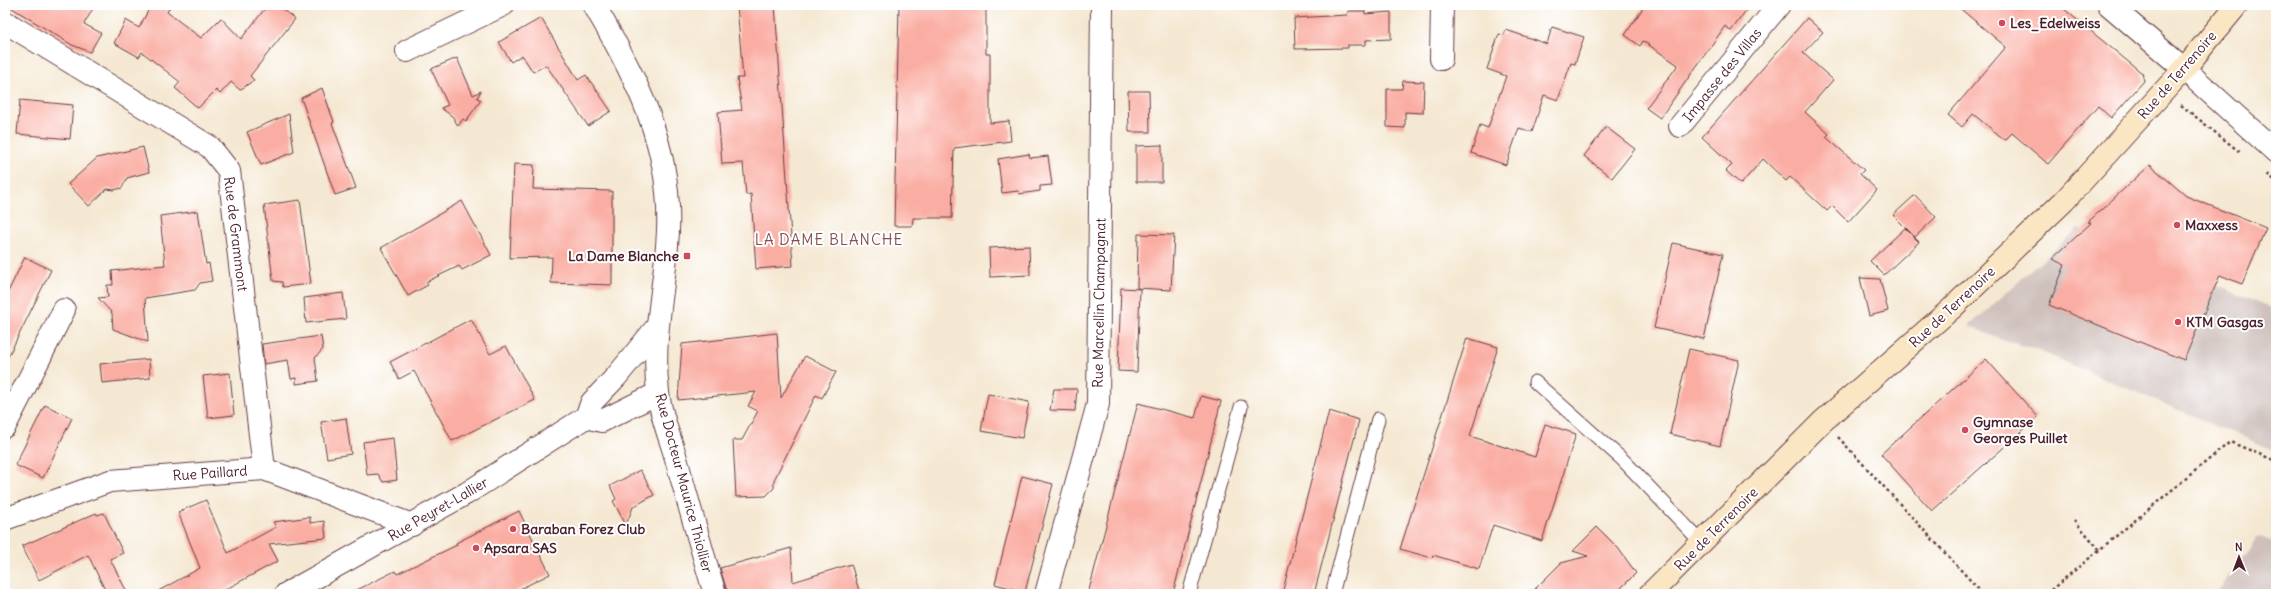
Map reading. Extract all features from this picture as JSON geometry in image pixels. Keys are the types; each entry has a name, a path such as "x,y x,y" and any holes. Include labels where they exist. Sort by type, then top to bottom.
{"street":[{"path":"407,52 503,5"},
{"name":"Rue Docteur Maurice Thiollier","path":"594,5 626,58 655,129 664,166 668,204 668,229 665,268 656,328 658,393 715,594"},
{"name":"Rue Marcellin Champagnat","path":"1046,594 1098,404 1102,5"},
{"path":"1441,60 1442,5"},
{"name":"Impasse des Villas","path":"1680,126 1779,5"},
{"path":"2109,5 2184,69 2276,152"},
{"name":"Rue de Terrenoire","path":"1650,594 1823,422 1951,310 2064,202 2184,69 2237,5"},
{"name":"Rue de Grammont","path":"5,22 210,147 229,171 264,469"},
{"path":"5,426 64,310"},
{"path":"656,328 616,377 592,402 586,417 602,421 658,393"},
{"name":"Rue Peyret-Lallier","path":"286,594 466,494 586,417"},
{"name":"Rue Paillard","path":"5,519 110,481 264,469 412,525"}],"lane":[{"path":"1535,382 1623,460 1702,543"},
{"path":"1189,594 1241,407"},
{"path":"1332,594 1378,419"}],"path":[{"path":"2163,92 2245,156"},
{"path":"2264,171 2276,181"},
{"path":"1823,422 1983,594"},
{"path":"2046,594 2230,442 2276,462"},
{"path":"2074,520 2099,549"}],"shaded area":[{"path":"2078,229 2276,310 2276,451 2032,348 2002,340 1969,326"},
{"path":"2258,537 2276,542 2276,594 2216,594"}],"building":[{"path":"7,5 95,5 84,24 101,33 90,52 72,45"},
{"path":"151,5 171,5 167,12 201,38 221,18 241,39 268,5 277,5 295,19 250,76 254,80 240,90 231,82 220,94 216,90 198,108 175,88 180,82 142,52 139,57 114,43 126,20 139,28"},
{"path":"737,5 775,5 793,266 756,269 751,194 746,195 743,163 722,164 718,112 742,110 737,78 743,78"},
{"path":"899,5 986,5 986,54 990,54 990,123 1009,121 1011,141 954,148 952,218 913,218 912,226 894,226"},
{"path":"1645,5 1750,5 1731,31 1725,26 1660,118 1646,108 1678,65 1643,41 1640,46 1625,35"},
{"path":"1956,5 2059,5 2142,73 2144,81 2111,118 2098,106 2048,164 2012,133 2005,140 1973,114 1962,127 1948,115 2006,47"},
{"path":"1348,11 1365,11 1365,14 1391,12 1391,39 1366,40 1366,45 1348,45 1348,48 1295,49 1294,18 1347,15"},
{"path":"541,18 578,80 586,75 611,111 588,126 546,65 533,72 522,55 511,62 499,42"},
{"path":"1807,18 1823,32 1803,53 1833,80 1805,112 1829,134 1826,137 1864,170 1860,174 1877,190 1848,222 1832,206 1827,211 1790,177 1786,181 1763,159 1741,184 1726,171 1732,165 1702,137"},
{"path":"1552,27 1584,37 1575,64 1571,63 1558,100 1544,95 1532,132 1519,128 1506,165 1471,153 1480,125 1488,128 1506,76 1487,69 1499,34 1504,35 1506,30 1547,44"},
{"path":"457,58 473,95 481,91 477,98 481,100 466,121 463,119 458,126 453,117 441,108 448,105 431,69"},
{"path":"1403,81 1424,82 1423,113 1405,112 1405,128 1387,127 1387,89 1402,89"},
{"path":"322,88 334,122 332,123 356,188 335,195 301,98"},
{"path":"1128,91 1149,91 1150,132 1129,132"},
{"path":"20,100 73,105 70,139 17,134"},
{"path":"289,114 294,152 261,165 247,132"},
{"path":"1606,127 1635,149 1612,178 1584,156"},
{"path":"1162,145 1162,182 1136,182 1136,146"},
{"path":"143,147 149,172 127,178 122,188 114,190 107,189 89,206 68,184 97,158"},
{"path":"1029,154 1030,158 1048,156 1052,185 1040,186 1040,191 1019,194 1018,191 1002,193 998,159"},
{"path":"514,164 534,165 533,189 612,191 612,285 551,283 552,257 510,258"},
{"path":"2150,165 2186,196 2266,228 2242,284 2220,275 2184,360 2049,305 2065,265 2052,259 2091,223 2088,222"},
{"path":"1915,195 1936,217 1915,237 1893,215"},
{"path":"300,200 311,284 283,287 282,282 273,281 264,205"},
{"path":"462,201 491,255 462,270 459,266 426,282 428,285 408,296 381,248"},
{"path":"198,211 206,264 209,263 212,281 200,283 195,290 145,298 148,342 113,329 112,313 98,298 108,297 107,285 113,285 112,271 165,265 160,216"},
{"path":"1905,228 1919,242 1884,275 1870,261"},
{"path":"1138,234 1174,235 1171,290 1137,288"},
{"path":"1673,243 1723,254 1704,339 1654,328"},
{"path":"1029,246 1030,275 990,277 989,248"},
{"path":"25,257 51,270 5,363 5,298"},
{"path":"1860,278 1880,279 1888,311 1869,316"},
{"path":"1121,288 1140,289 1137,372 1118,371"},
{"path":"343,293 346,319 306,323 304,298"},
{"path":"471,319 490,354 506,346 535,400 452,441 414,371 399,379 390,362"},
{"path":"777,333 781,398 805,356 836,372 822,398 816,395 774,480 774,488 766,496 736,497 733,440 742,440 758,411 748,406 756,392 678,400 682,344"},
{"path":"321,336 323,349 315,358 318,381 296,384 296,378 291,379 288,360 264,364 262,344"},
{"path":"1467,338 1498,347 1470,436 1535,457 1545,424 1576,434 1542,541 1493,525 1479,569 1433,555 1432,558 1400,549"},
{"path":"1689,349 1739,360 1720,446 1670,434"},
{"path":"149,359 150,378 102,383 100,364"},
{"name":"Gymnase Georges Puillet","path":"1986,359 2038,417 1932,511 1881,454"},
{"path":"230,373 234,415 208,418 203,376"},
{"path":"1054,389 1077,389 1075,411 1050,410"},
{"path":"988,394 1029,402 1022,438 981,431"},
{"path":"1201,396 1221,401 1173,594 1088,594 1138,403 1195,418"},
{"path":"45,405 72,418 43,478 15,465"},
{"path":"1329,411 1359,420 1314,594 1282,594"},
{"path":"346,418 351,454 327,458 321,422"},
{"path":"393,438 397,480 383,482 378,474 367,475 363,442"},
{"path":"640,470 654,495 633,507 626,525 613,501 616,499 610,486"},
{"path":"1022,476 1053,484 1025,592 995,584"},
{"path":"206,500 228,553 276,527 273,522 310,517 310,523 324,521 326,538 269,544 278,561 217,594 153,594 200,568 178,512"},
{"path":"519,511 550,574 510,594 349,594 395,571 397,574 457,545 456,543"},
{"path":"96,513 97,515 104,513 123,553 110,559 128,594 107,594 88,555 39,580 22,546"},
{"path":"1597,527 1618,548 1636,573 1615,594 1530,594 1561,563 1588,556 1573,551"},
{"path":"791,548 793,582 851,564 860,594 728,594 720,568"}],"place":[{"name":"Les_Edelweiss","path":"2002,23"},
{"name":"Maxxess","path":"2177,225"},
{"name":"La Dame Blanche","path":"687,256"},
{"name":"KTM Gasgas","path":"2178,322"},
{"name":"Gymnase Georges Puillet","path":"1965,430"},
{"name":"Baraban Forez Club","path":"513,529"},
{"name":"Apsara SAS","path":"476,548"}],"district":[{"name":"LA DAME BLANCHE","path":"829,239"}]}
